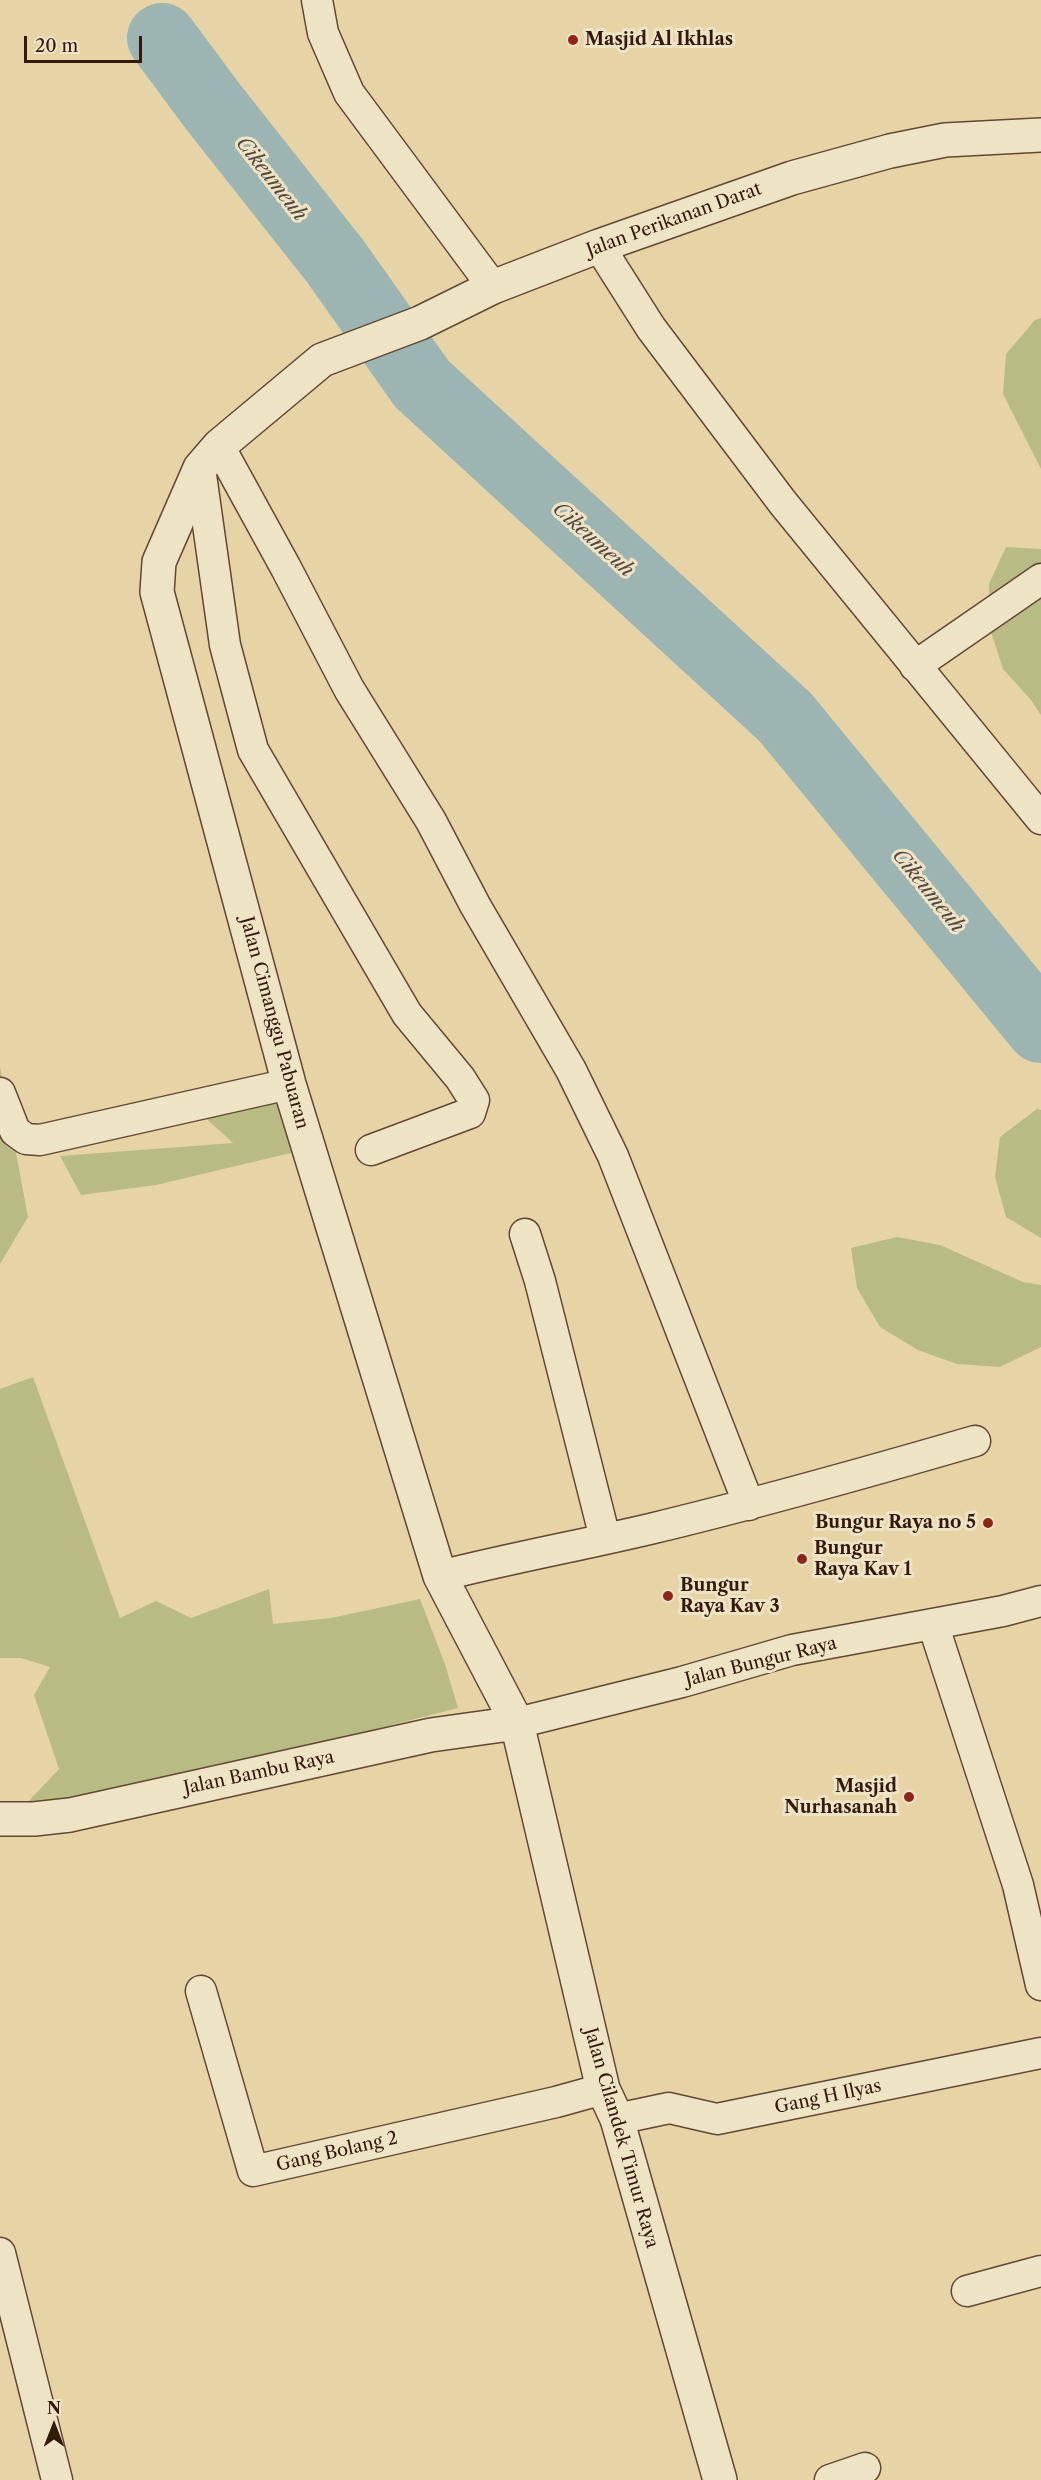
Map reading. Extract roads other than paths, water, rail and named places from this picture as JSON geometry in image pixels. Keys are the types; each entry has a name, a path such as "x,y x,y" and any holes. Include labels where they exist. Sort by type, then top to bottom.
{"street":[{"path":"317,0 323,33 349,93 493,287"},
{"name":"Jalan Perikanan Darat","path":"322,360 420,323 493,287 599,246 792,178 890,151 945,140 1041,135"},
{"path":"599,246 651,328 783,503 1041,819"},
{"name":"Jalan Cimanggu Pabuaran","path":"322,360 209,457 159,562 157,592 289,1084 440,1576 517,1723"},
{"path":"209,457 225,645 253,750 407,1014 460,1078 474,1100 470,1113 370,1150"},
{"path":"209,457 286,567 349,688 431,821 475,905 571,1070 613,1156 749,1505"},
{"path":"915,666 1041,579"},
{"path":"0,1092 15,1131 26,1139 40,1140 289,1084"},
{"path":"525,1234 540,1281 605,1538"},
{"path":"440,1576 800,1493 975,1441"},
{"name":"Jalan Bungur Raya","path":"517,1723 682,1682 792,1650 1003,1611 1041,1601"},
{"path":"933,1624 1018,1885 1041,1985"},
{"name":"Jalan Bambu Raya","path":"0,1820 70,1815 431,1735 517,1723"},
{"name":"Jalan Cilandek Timur Raya","path":"517,1723 603,2089 616,2120 720,2480"},
{"name":"Gang Bolang 2","path":"201,1990 253,2171 556,2102 603,2089"},
{"name":"Gang H Ilyas","path":"616,2120 669,2108 717,2120 1041,2053"},
{"path":"0,2253 57,2480"},
{"path":"967,2291 1041,2271"},
{"path":"830,2480 865,2468"}],"waterway":[{"name":"Cikeumeuh","path":"162,38 214,108 335,261 422,384 785,717 1041,1028"}],"place":[{"name":"Masjid Al Ikhlas","path":"573,40"},
{"name":"Bungur Raya no 5","path":"988,1523"},
{"name":"Bungur Raya Kav 1","path":"802,1559"},
{"name":"Bungur Raya Kav 3","path":"668,1596"},
{"name":"Masjid Nurhasanah","path":"909,1797"}]}
